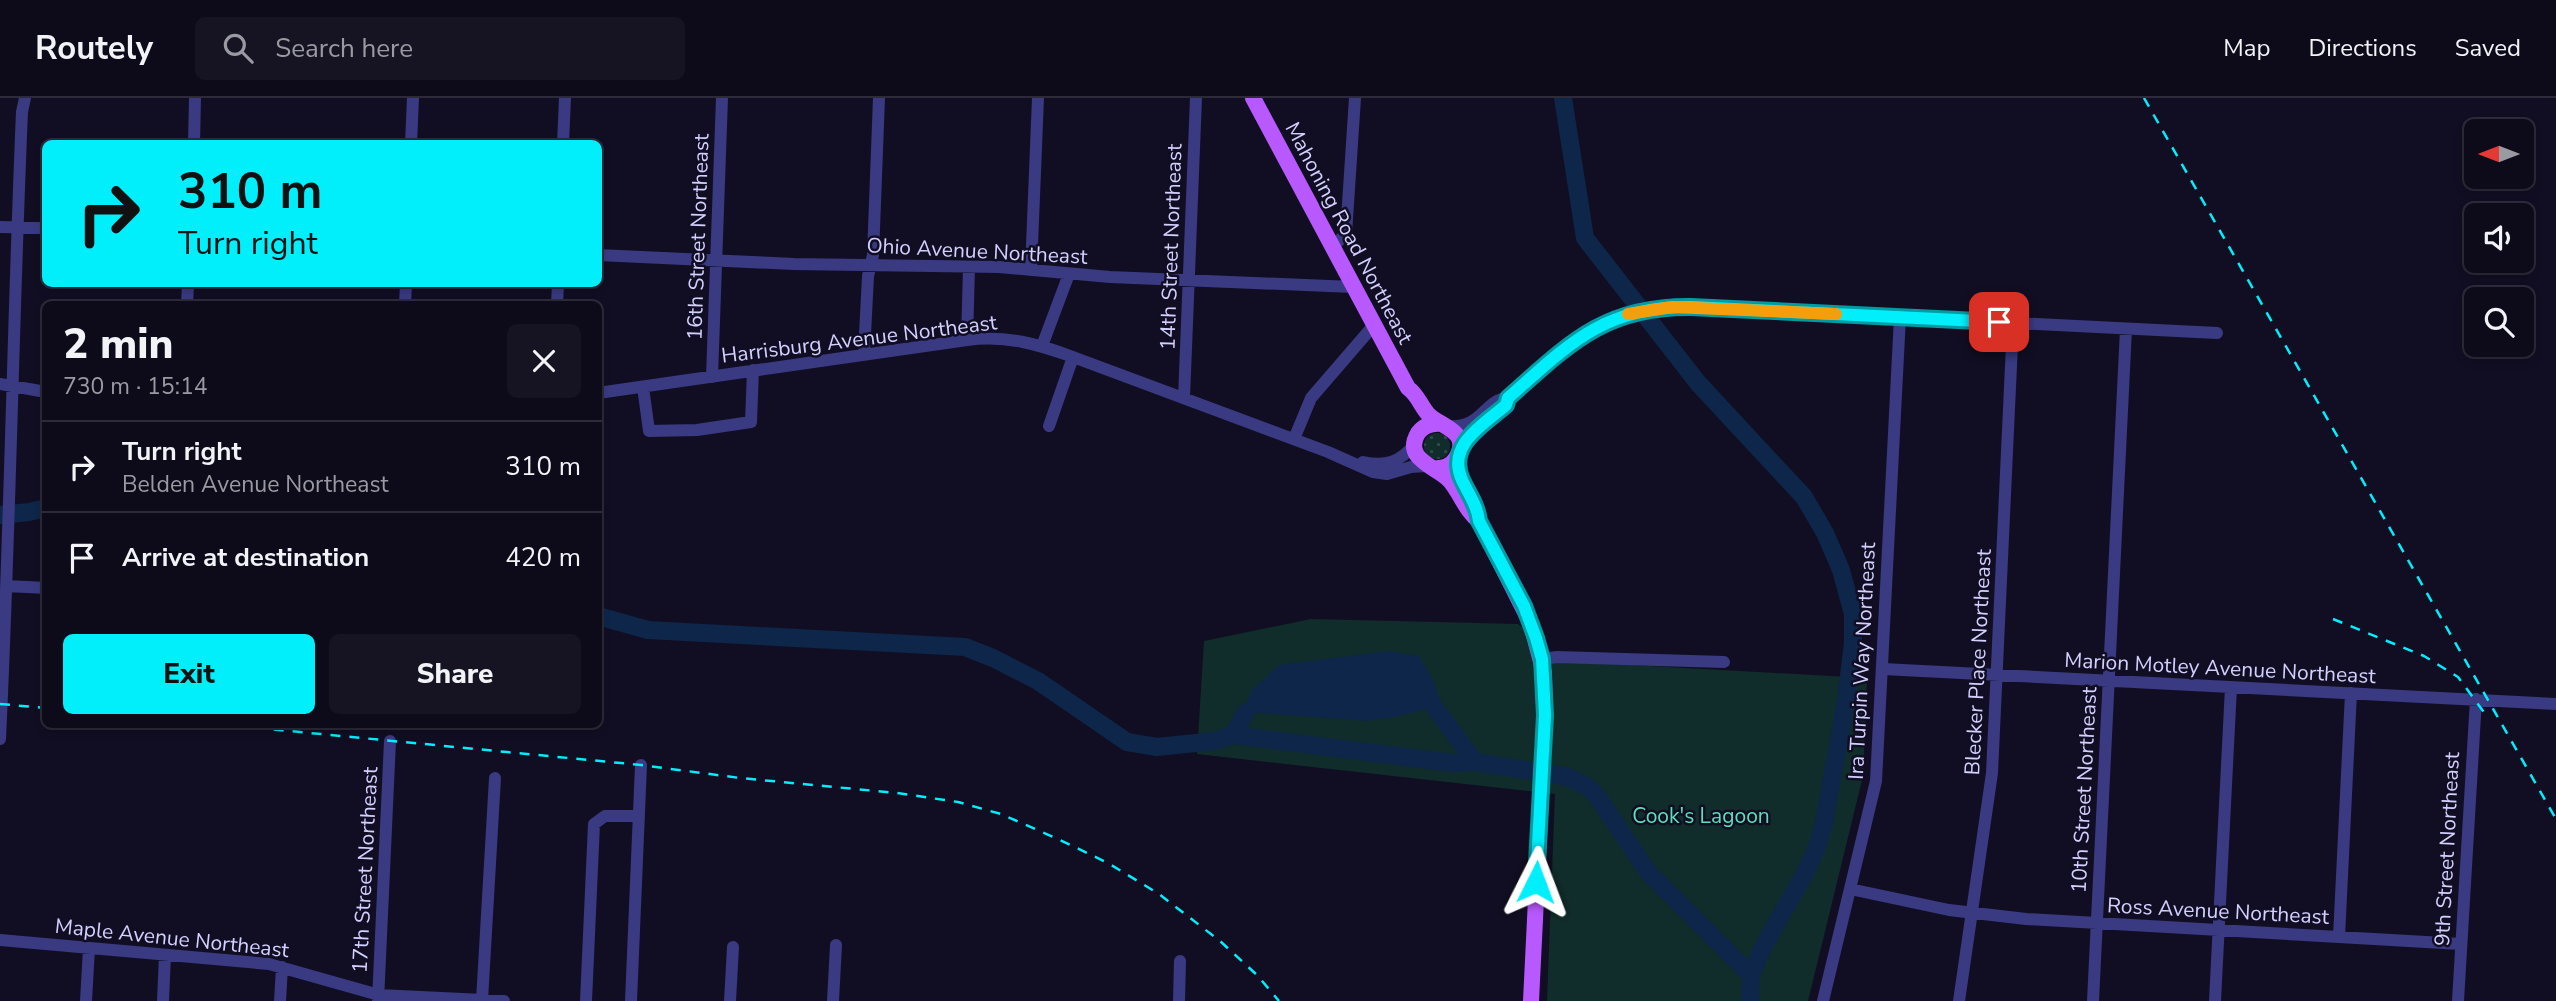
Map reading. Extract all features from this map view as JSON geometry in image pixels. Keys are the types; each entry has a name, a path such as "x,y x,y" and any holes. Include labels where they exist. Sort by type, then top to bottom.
{"main road":[{"name":"Mahoning Road Northeast","path":"1253,98 1408,388 1415,393 1427,413 1445,425"},
{"name":"Mahoning Road Northeast","path":"1408,388 1407,397 1416,418 1415,442"},
{"path":"1479,521 1468,512 1451,482 1417,456 1415,442 1420,431 1427,425 1445,425 1457,435 1460,475 1477,509 1479,521 1524,606 1542,659 1546,701 1531,1001"},
{"path":"1430,467 1449,465 1459,452"},
{"path":"1532,984 1539,1001"}],"street":[{"path":"18,98 22,112"},
{"path":"0,740 14,386 13,308 22,112 25,98"},
{"path":"194,140 195,98"},
{"path":"411,140 413,98"},
{"path":"563,140 565,98"},
{"name":"16th Street Northeast","path":"712,377 722,98"},
{"path":"864,354 879,98"},
{"path":"1031,270 1038,98"},
{"name":"14th Street Northeast","path":"1184,398 1196,98"},
{"path":"1332,247 1346,234 1355,98"},
{"path":"0,227 42,228"},
{"name":"Ohio Avenue Northeast","path":"602,255 970,267 1190,281 1353,287"},
{"path":"967,340 970,267"},
{"path":"1042,346 1069,274"},
{"path":"1459,452 1466,440 1506,405 1508,398 1578,337 1623,315 1664,307 2217,332"},
{"name":"Ira Turpin Way Northeast","path":"1823,1001 1876,781 1900,317"},
{"name":"Blecker Place Northeast","path":"1959,1001 1992,773 2013,323"},
{"path":"1294,439 1311,398 1374,325"},
{"name":"10th Street Northeast","path":"2093,1001 2126,329"},
{"name":"Harrisburg Avenue Northeast","path":"602,392 967,340 1005,338 1042,346 1073,357 1356,463 1390,464 1401,458 1415,442"},
{"path":"1049,426 1073,357"},
{"path":"643,387 649,431 697,430 751,422 753,370"},
{"path":"0,384 42,391"},
{"path":"1445,425 1470,424 1500,398 1508,398"},
{"name":"Harrisburg Avenue Northeast","path":"1356,463 1361,468 1385,475 1410,467 1430,467"},
{"path":"7,586 42,587"},
{"path":"1542,659 1557,657 1724,662"},
{"name":"Marion Motley Avenue Northeast","path":"1883,669 2556,704"},
{"path":"2215,1001 2231,687"},
{"path":"2339,936 2351,693"},
{"name":"9th Street Northeast","path":"2458,1001 2476,699"},
{"name":"17th Street Northeast","path":"378,998 390,741"},
{"path":"631,1001 640,765"},
{"path":"482,1000 495,778"},
{"path":"586,1001 594,824 605,816 639,816"},
{"name":"Ross Avenue Northeast","path":"1850,889 1972,913 2097,925 2461,944"},
{"name":"Maple Avenue Northeast","path":"0,940 282,967 378,998 504,1001"},
{"path":"833,1001 836,944"},
{"path":"730,1001 733,947"},
{"path":"86,1001 89,948"},
{"path":"163,1001 165,955"},
{"path":"1178,1001 1180,961"},
{"path":"280,1001 282,967"}],"green space":[{"path":"1437,433 1446,437 1450,446 1446,455 1437,459 1428,455 1424,446 1428,437"},
{"name":"Cook's Lagoon","path":"1311,619 1518,624 1560,661 1867,678 1863,776 1808,1001 1547,1001 1555,794 1197,754 1204,641"}],"water":[{"path":"1388,651 1419,656 1433,680 1442,705 1367,721 1246,712 1252,690 1279,665"}],"waterway":[{"path":"1563,98 1585,238 1698,383 1804,497 1825,533 1841,570 1853,614 1853,642 1846,700 1824,823 1806,871 1762,949 1751,975 1750,1001"},
{"path":"0,515 42,509"},
{"path":"602,617 648,630 965,647 1038,681 1127,742 1157,747 1215,741 1233,735 1453,763 1475,762 1568,777 1589,788 1597,796 1648,872 1751,975"},
{"path":"1435,708 1475,762"},
{"path":"1233,735 1246,712"}],"railway":[{"path":"2144,98 2556,819"},
{"path":"2333,619 2424,656 2458,677 2486,715"},
{"path":"0,704 42,708"},
{"path":"258,728 641,765 958,802 1001,814 1058,839 1108,863 1159,894 1220,941 1257,975 1279,1001"}],"slow traffic":[{"path":"1628,314 1672,307 1836,314"}],"route":[{"path":"1536,882 1545,715 1542,659 1524,606 1479,521 1477,509 1460,475 1458,454 1463,442 1506,405 1508,398 1578,337 1610,320 1644,310 1691,307 1999,322"}]}
